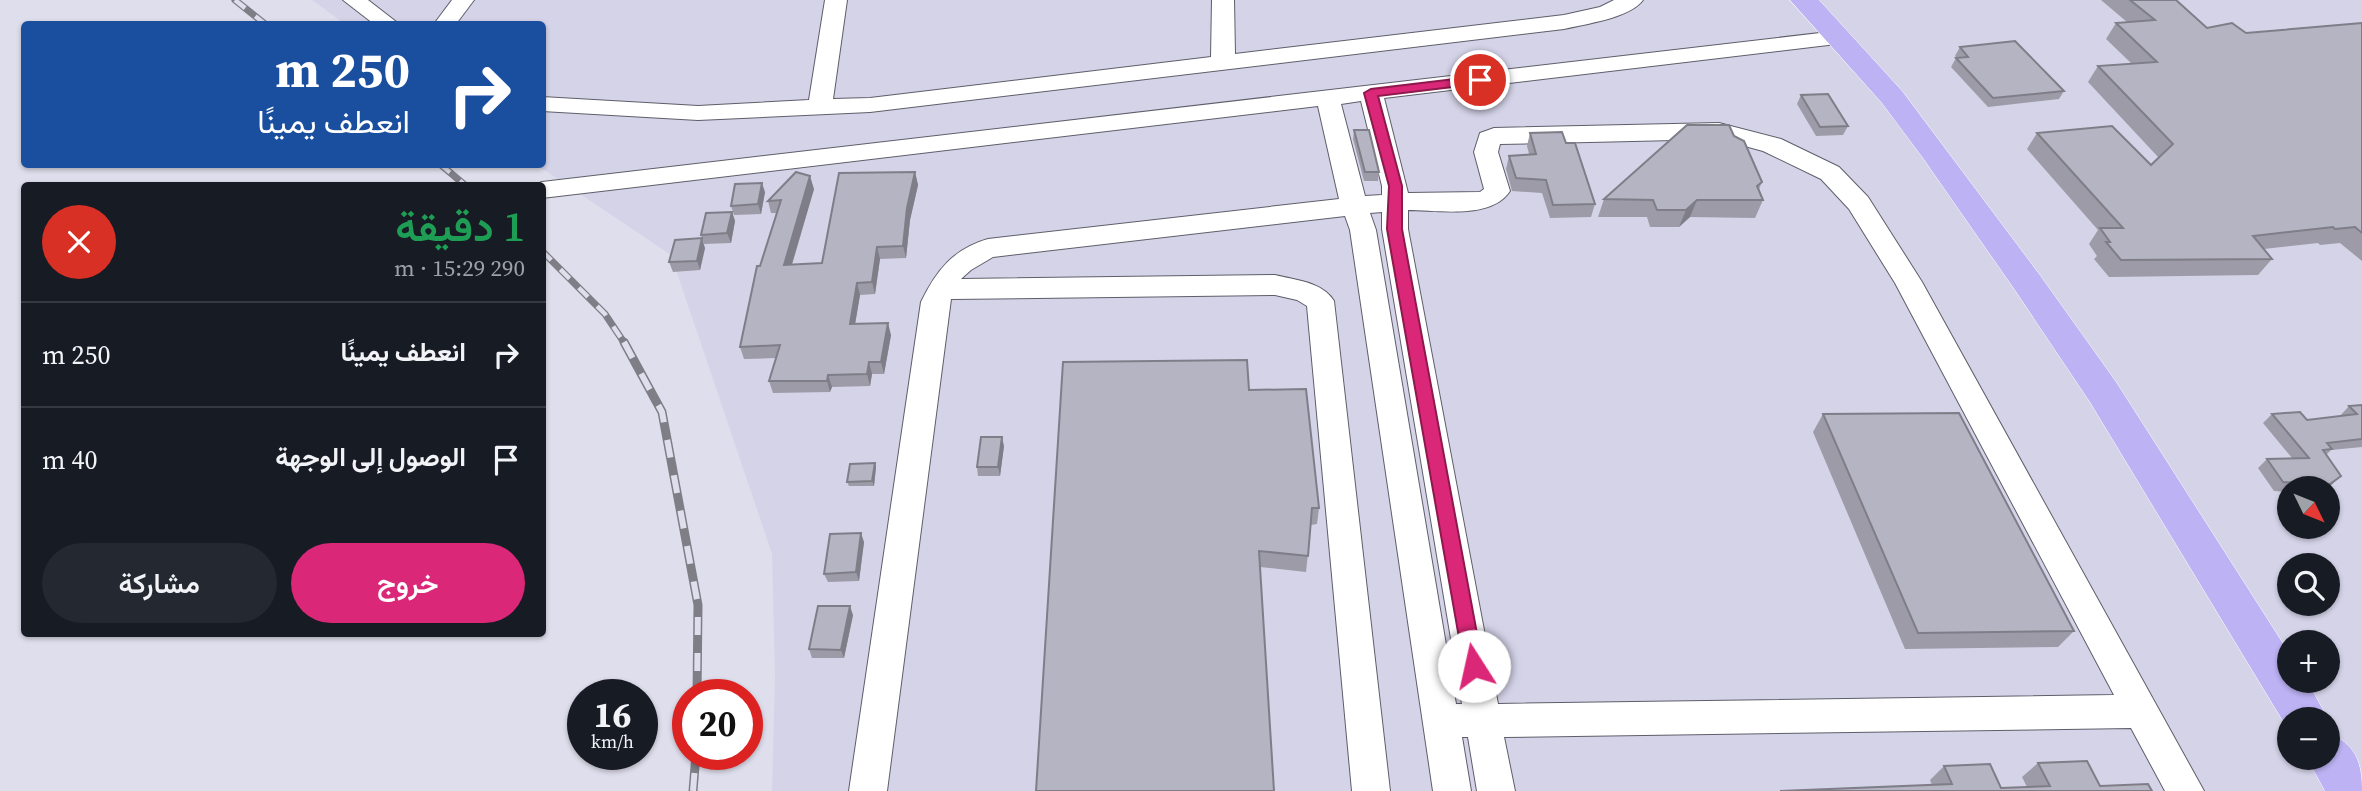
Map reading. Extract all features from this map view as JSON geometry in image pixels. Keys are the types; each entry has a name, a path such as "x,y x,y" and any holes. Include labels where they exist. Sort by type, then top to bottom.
{"main road":[{"path":"1804,0 1892,97 2027,282 2103,392 2299,707"},
{"path":"2338,770 2350,791"}],"street":[{"path":"354,0 384,21"},
{"path":"447,21 463,0"},
{"path":"820,108 836,0"},
{"path":"1223,0 1223,63"},
{"path":"546,104 698,113 870,105 1564,22 1607,12 1632,0"},
{"path":"546,190 1837,38"},
{"path":"1371,93 1395,186 1395,229 1496,791"},
{"path":"1328,98 1354,206 1363,230 1452,791"},
{"path":"868,791 936,302 949,272 962,260 988,248 1354,206 1489,198 1497,191 1486,152 1489,138 1494,136 1719,131 1772,145 1830,173 1859,203 1908,282 2185,791"},
{"path":"941,289 1275,285 1305,292 1320,301 1371,791"},
{"path":"1440,721 2141,711"}],"shaded area":[{"path":"312,0 2362,0 2362,791 772,791 775,676 772,554 671,255 541,168 546,168 546,21 341,21"}],"building":[{"path":"2130,0 2176,0 2207,28 2232,23 2246,33 2362,23 2362,233 2355,227 2333,227 2253,236 2272,259 2121,260 2106,242 2110,242 2100,228 2123,228 2037,133 2112,126 2151,165 2173,144 2098,66 2157,62 2116,23 2155,20"},
{"path":"2015,41 2064,91 1993,98 1956,58 1968,57 1960,47"},
{"path":"1828,94 1848,126 1820,127 1801,95"},
{"path":"1687,125 1729,125 1734,136 1744,141 1762,182 1757,186 1763,200 1697,200 1686,210 1657,210 1653,200 1604,199"},
{"path":"1354,130 1369,130 1379,172 1365,172"},
{"path":"1562,132 1566,143 1575,143 1595,204 1553,205 1546,180 1516,178 1509,156 1536,154 1530,133"},
{"path":"796,172 810,176 784,265 822,263 839,173 915,172 907,208 903,246 877,247 872,282 857,283 850,324 888,323 881,362 869,362 867,374 828,375 827,381 769,381 780,345 740,347 757,266 760,266 781,200 768,201"},
{"path":"762,183 758,204 731,206 735,184"},
{"path":"732,212 727,233 701,235 706,213"},
{"path":"702,238 697,261 669,262 675,240"},
{"path":"1247,360 1249,390 1306,389 1319,508 1312,508 1308,556 1259,551 1274,791 1036,791 1063,362"},
{"path":"2362,405 2362,439 2327,443 2332,449 2323,450 2341,476 2279,476 2267,459 2309,458 2272,414 2300,412 2307,420 2357,414 2349,406"},
{"path":"1959,413 2074,631 1918,633 1823,414"},
{"path":"981,437 1002,437 998,467 977,467"},
{"path":"875,463 872,481 847,482 850,464"},
{"path":"861,533 856,572 824,574 830,534"},
{"path":"818,606 850,606 841,650 809,649"},
{"path":"2087,761 2100,786 2148,784 2152,791 1780,791 1952,784 1944,766 1990,764 2001,788 2050,786 2038,763"}],"railway":[{"path":"235,0 261,21"},
{"path":"445,168 461,182"},
{"path":"546,255 605,314 625,344"},
{"path":"624,342 662,412 698,605 697,679"},
{"path":"693,791 695,770"}],"route":[{"path":"1474,666 1395,229 1395,186 1371,93 1480,80"}]}
